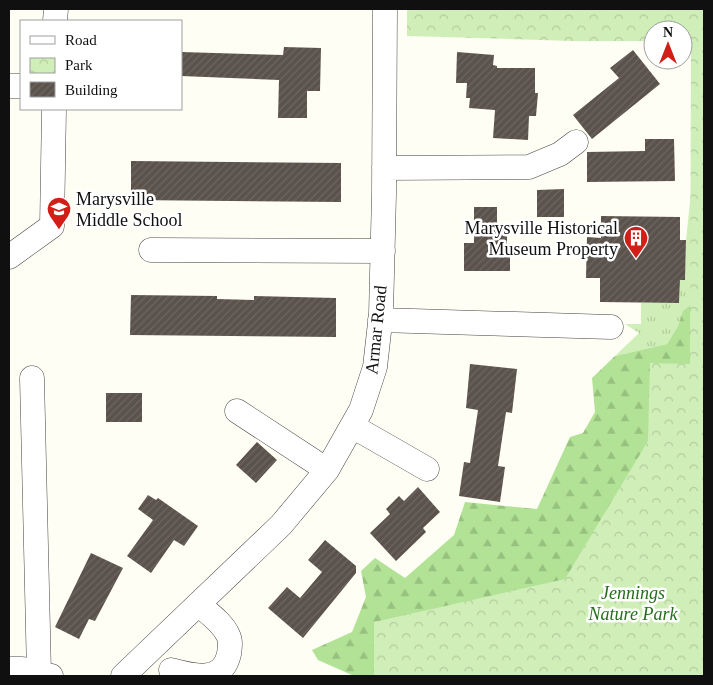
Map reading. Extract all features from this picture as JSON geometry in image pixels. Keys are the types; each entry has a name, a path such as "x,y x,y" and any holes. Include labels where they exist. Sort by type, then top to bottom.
{"street":[{"name":"Armar Road","path":"123,676 281,525 327,470 361,410 375,367 380,320 383,252 385,9"},
{"path":"9,257 52,226 54,110"},
{"path":"384,168 529,167 560,154 576,142"},
{"path":"151,250 383,252"},
{"path":"380,320 612,327"},
{"path":"9,669 22,669 45,675 32,378"},
{"path":"237,411 327,470"},
{"path":"352,426 427,469"},
{"path":"150,650 174,673 207,676 221,671 227,662 230,642 228,634 218,621 198,604"}],"green space":[{"name":"Jennings Nature Park","path":"407,9 704,9 704,676 374,676 374,622 565,579 648,441 650,363 690,364 691,70 693,70 693,20 643,20 643,41 572,41 407,36"},
{"path":"704,67 704,305 684,311 678,326 667,344 615,356 639,333 625,324 641,324 641,303 679,303 680,280 685,280 686,240"},
{"path":"696,301 704,305 667,506 460,676 354,676 318,660 312,650 352,632 366,597 361,571 375,558 405,578 454,535 465,502 537,509 570,437 583,433 595,412 592,378 615,356 667,344 678,326 683,311"}],"building":[{"path":"284,47 321,48 320,91 307,91 307,118 278,118 279,80 182,76 182,52 283,55"},
{"path":"633,50 643,63 643,70 649,70 660,84 592,139 573,115 619,78 610,68"},
{"path":"457,52 494,55 493,65 497,66 497,68 535,68 535,93 538,93 536,116 529,116 528,140 493,138 495,110 469,108 470,98 466,98 467,83 456,83"},
{"path":"645,139 674,139 675,181 587,182 587,152 645,151"},
{"path":"131,161 341,163 341,202 131,200"},
{"path":"564,189 564,217 537,217 537,190"},
{"path":"474,207 497,207 497,228 507,228 507,251 510,251 510,271 464,271 464,243 474,243"},
{"name":"Marysville Historical Museum Property","path":"601,216 680,217 680,240 686,240 685,280 680,280 679,303 600,302 600,278 586,278 587,237 601,238"},
{"path":"131,295 217,296 217,299 254,300 254,296 336,298 336,337 130,335"},
{"path":"470,364 517,369 512,413 506,412 498,466 505,467 500,502 459,496 464,462 470,463 478,410 466,408"},
{"path":"106,393 142,393 142,422 106,422"},
{"path":"257,442 277,460 256,483 236,465"},
{"path":"418,487 440,512 423,528 426,532 396,561 370,533 390,514 386,509 399,496 404,501"},
{"path":"148,495 156,500 158,498 198,526 184,546 174,540 151,573 127,556 153,520 138,509"},
{"path":"325,540 356,566 356,573 303,638 268,608 287,587 300,598 322,572 308,560"},
{"path":"91,553 123,568 95,621 89,619 79,639 55,627"}],"place":[{"name":"Marysville Middle School","path":"59,230"},
{"name":"Marysville Historical Museum Property","path":"636,259"}]}
